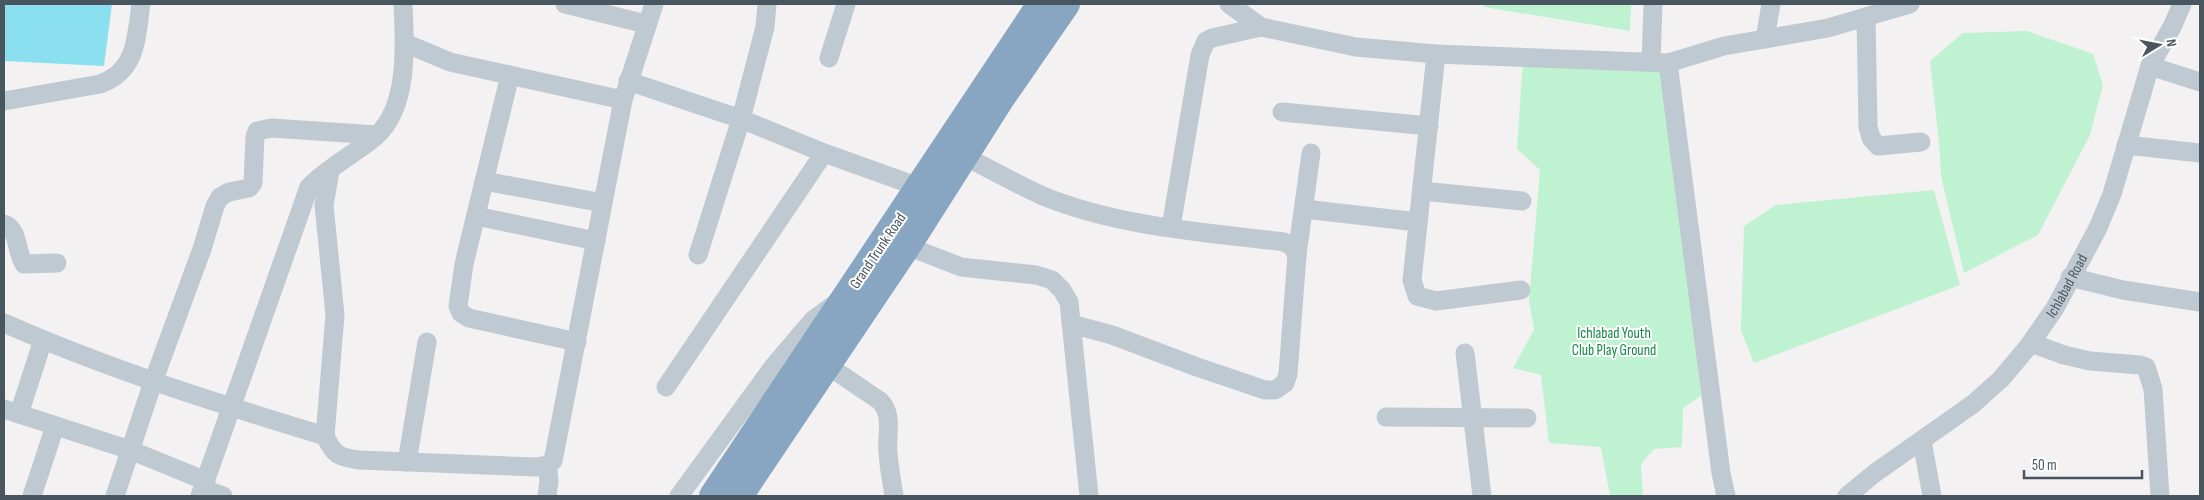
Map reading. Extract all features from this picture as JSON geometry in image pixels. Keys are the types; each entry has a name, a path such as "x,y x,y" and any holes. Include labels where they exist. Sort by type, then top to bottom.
{"highway":[{"name":"Grand Trunk Road","path":"713,496 1040,4"},
{"name":"Grand Trunk Road","path":"739,496 907,246 964,156 1066,4"}],"street":[{"path":"4,101 113,80 122,72 130,59 141,4"},
{"path":"203,489 230,407 309,187 318,178 377,135 390,120 399,91 405,43 403,4"},
{"path":"565,4 612,10 646,24"},
{"path":"330,170 324,206 335,316 325,436 330,448 340,458 536,467 547,465 553,461 622,100 654,4"},
{"path":"698,255 741,119 765,27 768,4"},
{"path":"829,58 846,4"},
{"path":"1230,4 1262,27 1356,47 1436,54 1660,62 1724,46 1828,28 1910,4"},
{"path":"1653,4 1660,62 1726,496"},
{"path":"1765,39 1771,4"},
{"name":"Ichlabad Road","path":"1847,496 1875,473 1973,404 2001,379 2031,343 2055,308 2098,228 2112,194 2150,66 2174,25 2182,4"},
{"path":"1866,17 1868,127 1871,138 1878,146 1921,142"},
{"path":"1171,227 1204,44 1212,38 1262,27"},
{"path":"405,43 450,62 622,100"},
{"path":"1436,54 1412,280 1417,296 1436,300 1522,290"},
{"path":"2150,66 2200,82"},
{"path":"510,75 464,264 458,306 461,313 469,318 577,342"},
{"path":"628,81 741,119 824,153 919,187"},
{"path":"1282,112 1429,126"},
{"path":"115,496 153,382 202,249 215,206 220,197 230,192 249,188 253,182 257,131 271,128 377,135"},
{"path":"2126,145 2200,153"},
{"path":"666,387 824,153"},
{"path":"1071,324 1112,335 1265,390 1275,390 1285,384 1288,374 1297,255 1312,153"},
{"path":"964,156 1044,196 1129,220 1284,242 1292,246 1297,255"},
{"path":"484,181 603,203"},
{"path":"1422,191 1522,201"},
{"path":"1304,209 1418,222"},
{"path":"476,216 596,240"},
{"path":"4,224 10,226 13,231 24,264 57,263"},
{"path":"907,246 961,267 1036,275 1052,280 1062,290 1068,302 1071,324 1089,496"},
{"path":"2070,277 2123,290 2200,302"},
{"path":"679,496 785,354 813,320 849,294"},
{"path":"4,323 153,382 325,436"},
{"path":"43,340 11,411 130,450 203,489 223,496"},
{"path":"407,462 427,342"},
{"path":"2031,343 2064,355 2090,361 2146,367 2153,389 2160,496"},
{"path":"1464,353 1482,496"},
{"path":"827,365 886,406 888,453 894,496"},
{"path":"1386,417 1527,418"},
{"path":"32,496 55,426"},
{"path":"1922,441 1932,496"},
{"path":"547,465 549,480 547,496"}],"green space":[{"path":"1484,4 1631,4 1630,31 1484,7"},
{"path":"2027,31 2093,54 2103,85 2090,135 2038,235 1964,273 1941,176 1930,61 1963,33"},
{"name":"Ichlabad Youth Club Play Ground","path":"1523,59 1668,63 1701,396 1683,408 1682,447 1654,449 1641,464 1643,496 1610,496 1601,447 1549,443 1541,375 1513,368 1534,330 1529,300 1540,170 1517,149"},
{"path":"1934,190 1960,285 1754,363 1741,331 1744,226 1776,205"}],"water":[{"path":"4,4 112,4 104,66 4,61"}]}
